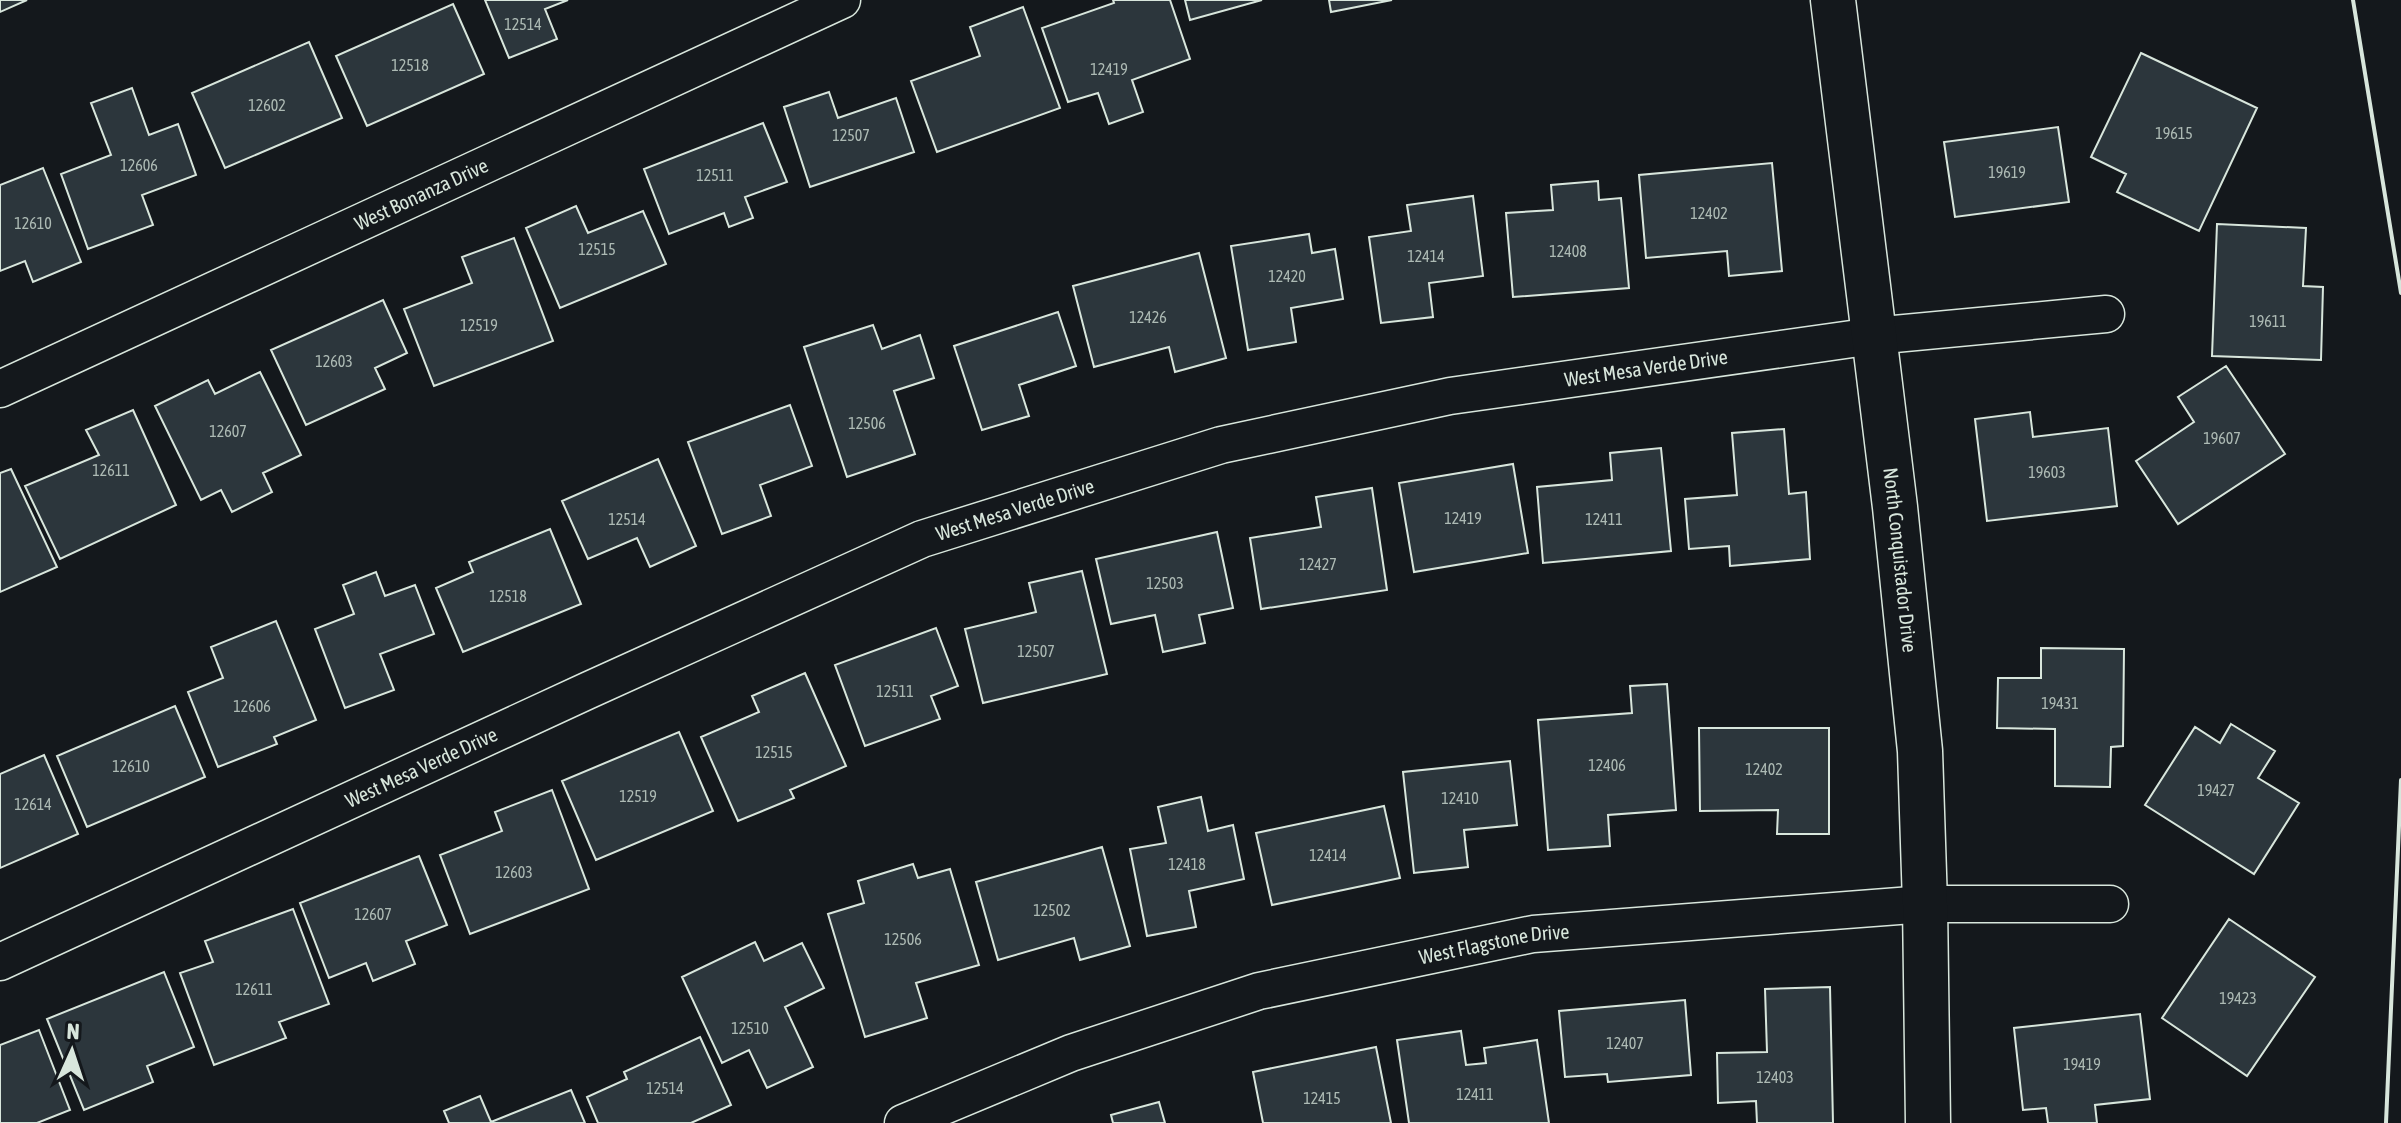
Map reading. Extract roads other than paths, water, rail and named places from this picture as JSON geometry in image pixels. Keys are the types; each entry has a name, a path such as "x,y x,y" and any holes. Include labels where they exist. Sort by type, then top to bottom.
{"street":[{"name":"West Bonanza Drive","path":"0,389 842,0"},
{"name":"North Conquistador Drive","path":"1833,0 1895,507 1920,751 1928,1123"},
{"name":"West Mesa Verde Drive","path":"0,962 922,539 1221,445 1450,396 1873,336 2106,314"},
{"name":"West Flagstone Drive","path":"903,1123 1071,1053 1259,991 1533,934 1925,904 2110,904"}]}
